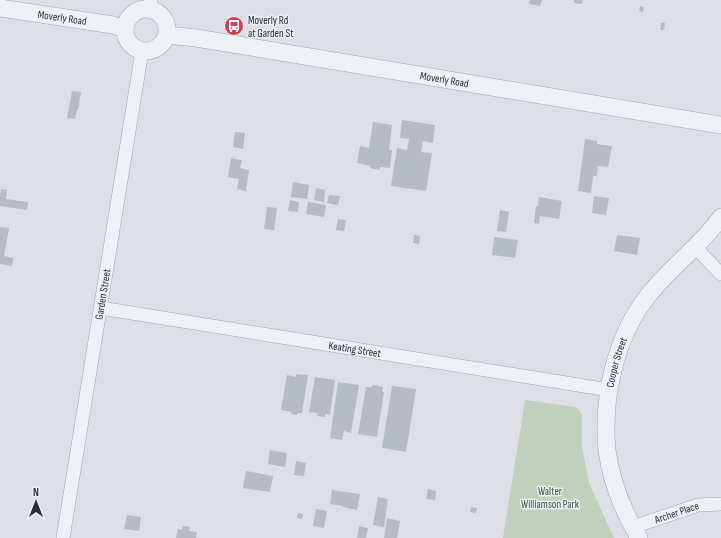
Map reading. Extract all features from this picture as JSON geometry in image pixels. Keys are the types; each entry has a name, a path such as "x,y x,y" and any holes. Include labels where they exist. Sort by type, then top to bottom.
{"street":[{"path":"150,5 166,22 167,35 164,41 155,50 142,51 136,49 128,41 125,35 125,29 126,23 133,14 150,5"},
{"name":"Moverly Road","path":"0,8 113,25 125,29"},
{"name":"Moverly Road","path":"167,35 196,38 721,125"},
{"name":"Garden Street","path":"64,538 142,51"},
{"name":"Cooper Street","path":"636,533 620,501 608,450 606,430 609,390 614,366 620,347 635,314 658,283 695,247 715,226 721,217"},
{"path":"695,247 721,274"},
{"name":"Keating Street","path":"101,308 609,390"},
{"name":"Archer Place","path":"636,533 698,505 721,504"}],"green space":[{"name":"Walter Williamson Park","path":"525,400 576,407 582,414 582,447 589,483 614,538 503,538"}],"building":[{"path":"530,0 542,0 540,6 529,4"},
{"path":"574,0 583,0 582,4 574,3"},
{"path":"640,6 644,7 643,12 639,11"},
{"path":"661,23 665,23 664,30 660,30"},
{"path":"72,91 81,92 75,119 67,118"},
{"path":"402,120 435,125 433,143 423,141 421,152 432,153 426,191 391,186 397,148 407,150 409,139 400,138"},
{"path":"373,122 392,125 389,150 392,150 390,168 380,167 380,170 370,168 371,166 357,163 360,146 369,148"},
{"path":"235,132 245,133 243,149 233,147"},
{"path":"585,139 597,141 597,144 612,146 608,167 598,166 597,176 593,176 591,193 578,191"},
{"path":"231,158 242,160 240,168 249,170 246,191 237,189 239,179 228,177"},
{"path":"293,182 309,185 307,199 291,197"},
{"path":"316,188 325,190 324,202 314,200"},
{"path":"1,189 7,190 6,199 28,202 27,210 0,206"},
{"path":"329,195 340,196 338,205 327,203"},
{"path":"594,196 609,198 606,215 592,213"},
{"path":"539,197 562,201 559,219 540,216 539,224 534,223 536,206 538,206"},
{"path":"290,200 299,202 298,212 288,211"},
{"path":"308,202 326,205 324,217 306,214"},
{"path":"267,207 277,208 274,230 264,229"},
{"path":"500,210 509,212 506,232 497,231"},
{"path":"338,219 346,220 344,231 336,230"},
{"path":"0,227 9,228 4,256 13,258 12,266 0,264"},
{"path":"414,235 420,236 419,244 413,243"},
{"path":"617,235 640,238 637,255 614,251"},
{"path":"494,237 518,240 515,258 492,255"},
{"path":"296,374 308,375 302,413 298,413 297,415 291,414 292,412 281,410 287,375 296,377"},
{"path":"315,377 335,380 330,415 325,414 325,417 317,416 318,413 309,412"},
{"path":"338,382 359,385 351,433 344,431 342,440 330,438"},
{"path":"373,385 383,387 382,391 384,392 377,437 358,434 366,387 372,387"},
{"path":"392,386 416,389 406,452 382,448"},
{"path":"270,450 287,453 285,467 268,464"},
{"path":"296,461 306,463 304,476 294,475"},
{"path":"246,471 273,476 270,492 243,488"},
{"path":"428,489 436,491 435,500 426,499"},
{"path":"332,490 360,494 357,510 330,504"},
{"path":"378,497 388,499 384,527 373,525"},
{"path":"471,507 477,508 476,513 470,512"},
{"path":"316,509 327,511 324,528 313,526"},
{"path":"298,513 303,514 302,519 297,518"},
{"path":"127,515 141,517 139,531 124,529"},
{"path":"387,518 400,521 397,538 384,538"},
{"path":"183,526 190,527 189,531 197,532 196,538 176,538 178,529 182,530"},
{"path":"359,526 368,528 366,538 357,538"}],"place":[{"name":"Moverly Rd at Garden St","path":"234,26"}]}
